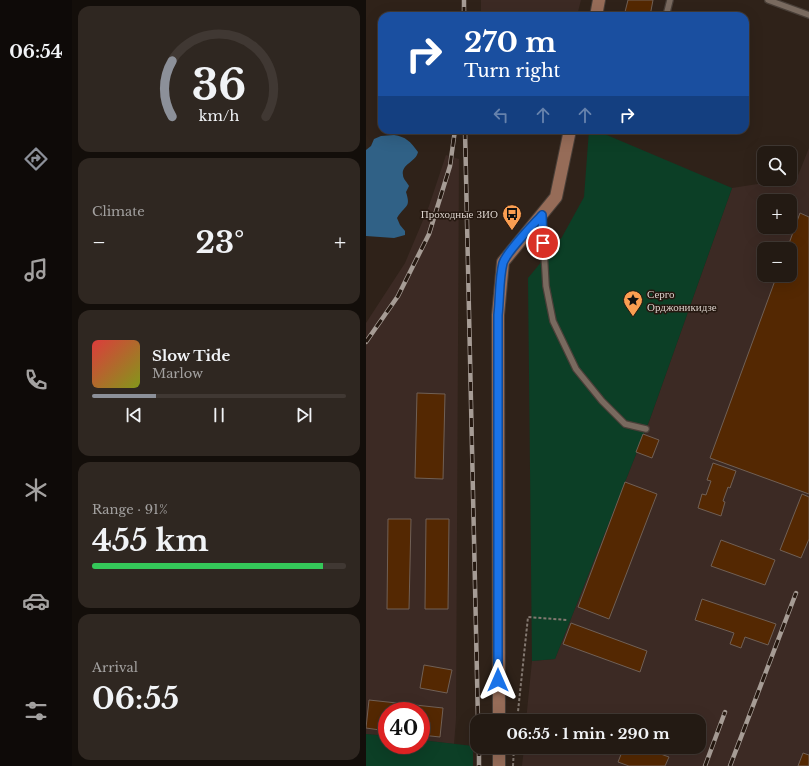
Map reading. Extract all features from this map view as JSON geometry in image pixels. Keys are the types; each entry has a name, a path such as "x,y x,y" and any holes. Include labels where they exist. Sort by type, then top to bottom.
{"street":[{"path":"597,12 599,0"},
{"path":"499,714 498,315 504,262 525,233 556,197 569,134"},
{"path":"499,754 499,766"}],"lane":[{"path":"667,12 670,0"},
{"path":"768,0 808,13"},
{"path":"542,215 546,286 553,321 556,328 576,369 602,401 625,424 646,429"}],"path":[{"path":"518,714 528,617 567,620"},
{"path":"513,766 514,754"}],"shaded area":[{"path":"481,0 581,0 578,12 481,12"},
{"path":"809,148 809,766 522,766 523,754 706,754 706,714 527,714 532,661 555,659 650,419 732,188 757,184 757,186 797,186 797,178"},
{"path":"446,155 459,159 456,719 454,744 430,741 430,702 378,702 378,735 366,734 366,323 405,263 429,206"}],"green space":[{"path":"589,134 604,134 732,188 650,419 555,659 532,661 528,278 562,237 584,197"},
{"path":"366,734 378,735 378,754 430,754 430,741 470,746 470,754 473,754 473,766 366,766"}],"water":[{"path":"394,135 408,140 418,152 415,158 404,168 403,171 404,178 409,186 406,192 408,204 397,218 405,231 405,235 394,238 366,236 366,150 371,146 374,139 381,136"}],"building":[{"path":"628,0 653,0 651,12 625,12"},
{"path":"800,213 809,217 809,494 710,458 774,282 797,282 797,242 790,242 792,234 797,234 797,221"},
{"path":"417,393 445,394 443,479 415,478"},
{"path":"643,434 659,440 652,458 636,452"},
{"path":"713,463 736,471 730,488 728,487 723,501 725,502 721,516 698,508 702,494 706,495 711,481 707,480"},
{"path":"625,482 657,494 609,619 578,607"},
{"path":"802,494 809,497 809,539 801,558 780,550"},
{"path":"388,519 411,519 409,609 387,609"},
{"path":"426,519 449,519 448,609 425,609"},
{"path":"721,540 775,560 765,585 711,566"},
{"path":"702,599 776,624 768,645 745,637 741,648 730,644 734,633 695,620"},
{"path":"571,623 647,651 640,672 563,644"},
{"path":"424,665 452,670 447,693 420,688"},
{"path":"369,700 388,702 378,702 378,730 366,728"},
{"path":"430,707 443,708 440,737 430,736"},
{"path":"803,753 809,755 809,766 798,766"},
{"path":"621,754 661,754 669,757 665,766 629,766 618,762"}],"railway":[{"path":"464,0 464,12"},
{"path":"366,342 398,296 429,234 450,166 454,134"},
{"path":"465,134 478,714"},
{"path":"730,766 796,593"},
{"path":"705,766 725,712"},
{"path":"479,754 479,766"}],"place":[{"name":"Проходные ЗИО","path":"512,231"},
{"name":"Серго Орджоникидзе","path":"633,317"}],"route":[{"path":"498,680 498,315 502,275 504,262 525,233 542,215 543,243"}]}
